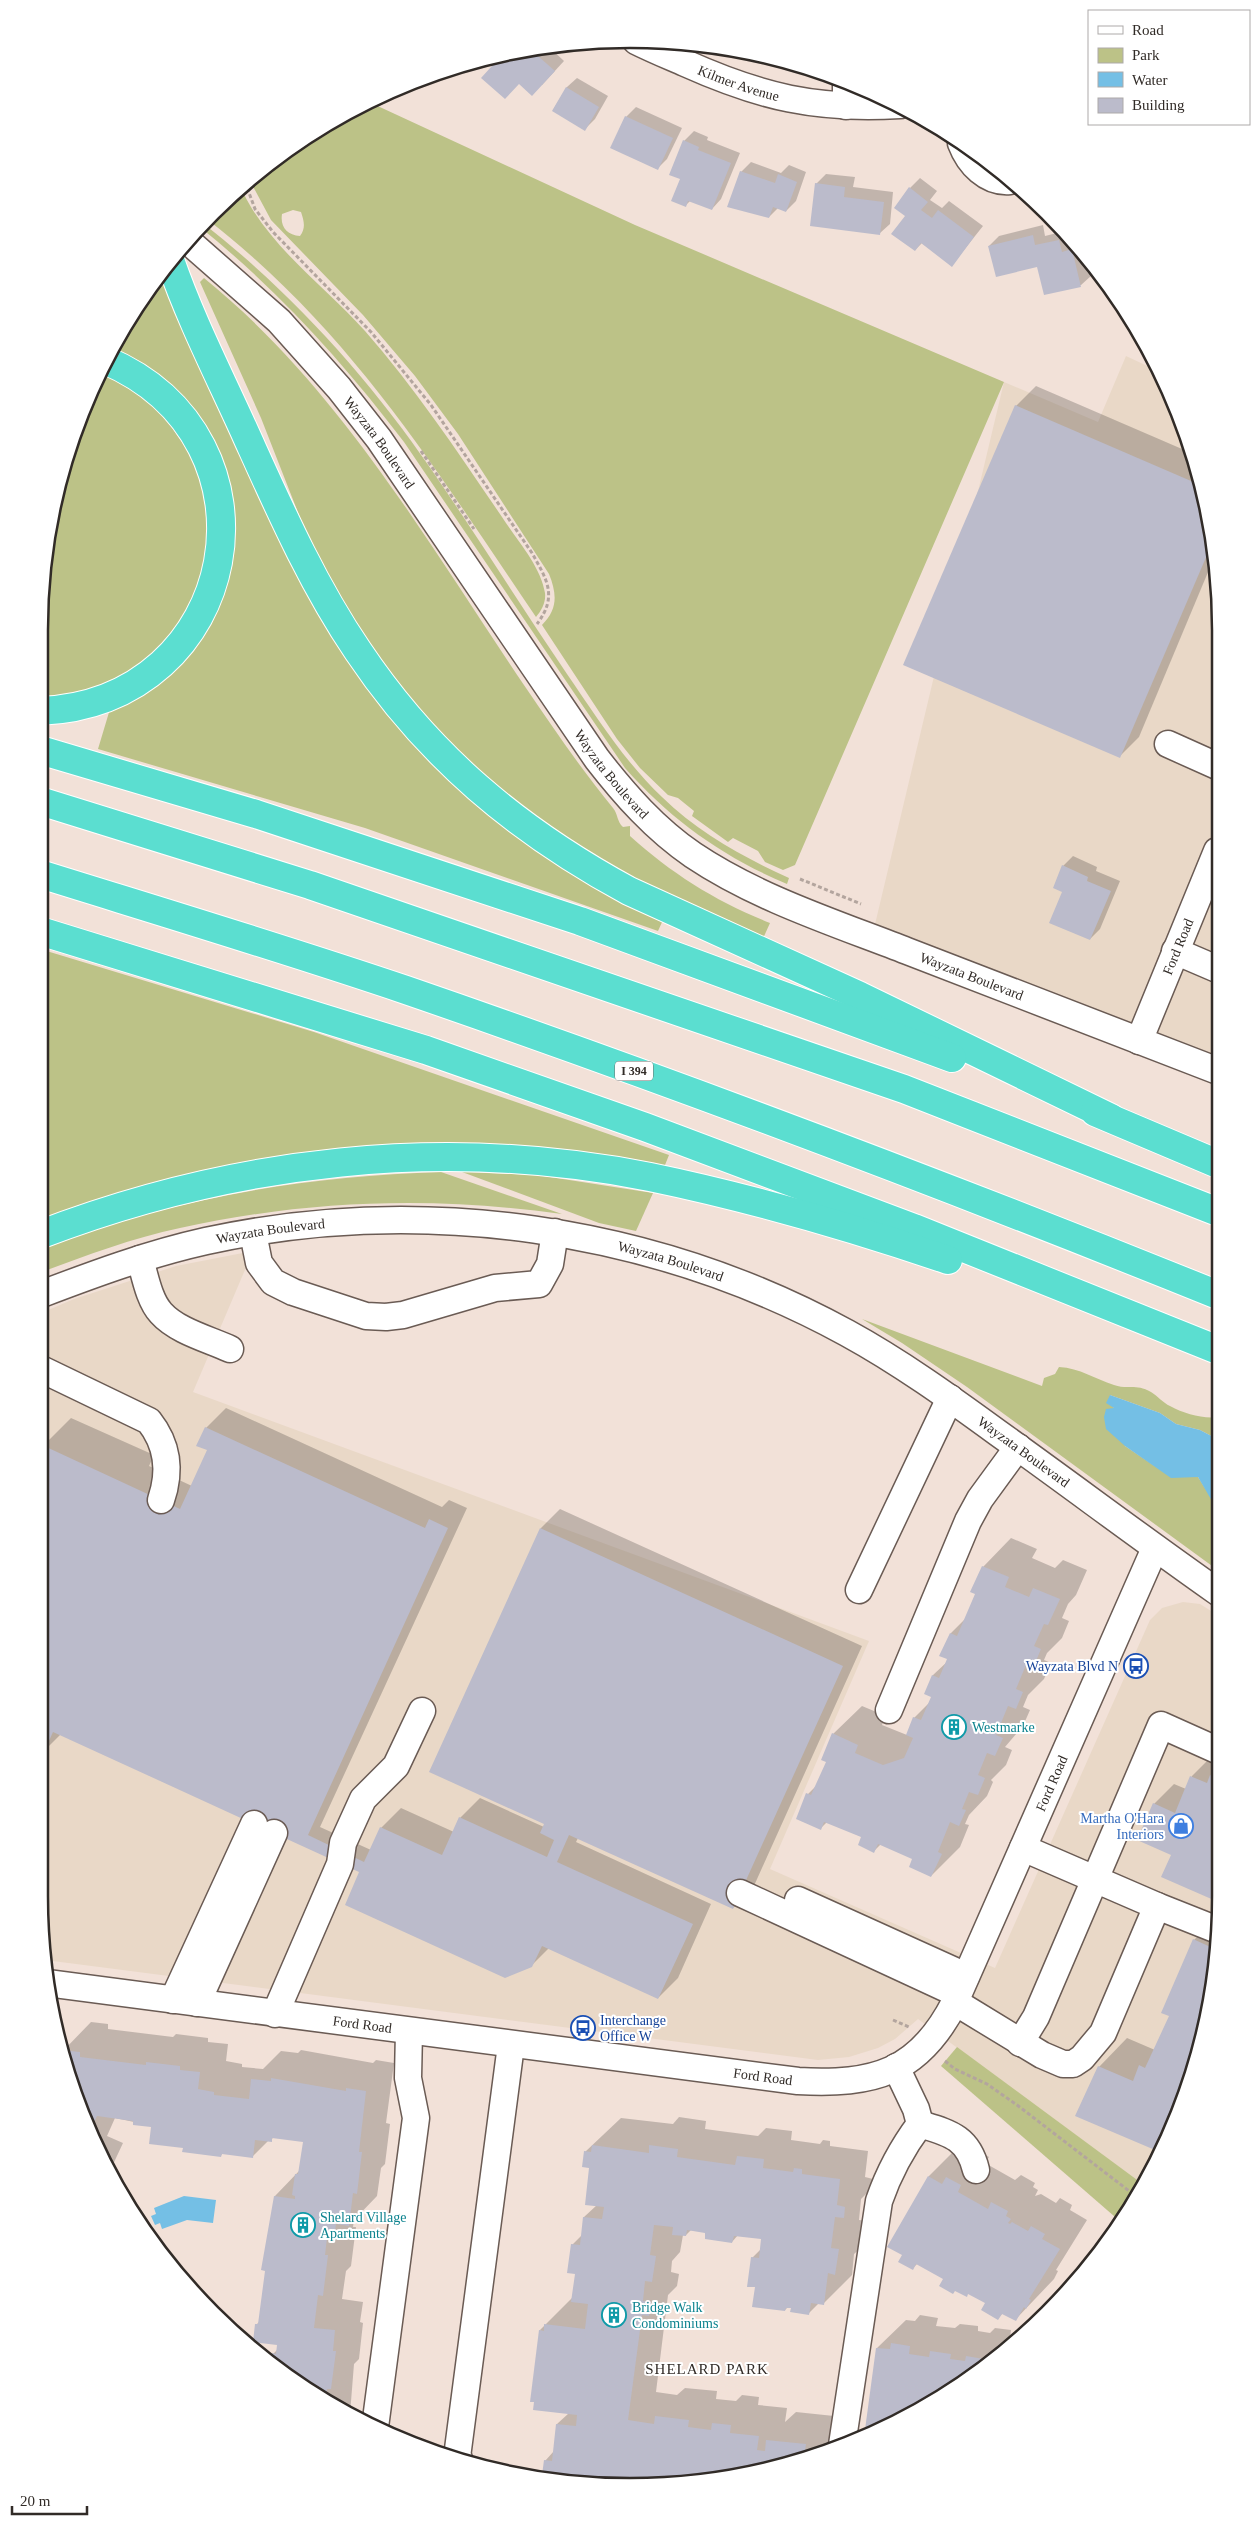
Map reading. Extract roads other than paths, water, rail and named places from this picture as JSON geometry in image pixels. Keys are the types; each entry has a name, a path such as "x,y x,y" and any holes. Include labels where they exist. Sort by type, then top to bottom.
{"highway":[{"path":"173,269 191,315 300,550 343,628 377,679 401,709 429,741 484,795 521,825 592,871 628,891 860,996 1111,1118 1212,1161"},
{"path":"48,710 69,709 92,704 120,693 163,664 196,622 208,598 220,554 222,528 219,500 205,453 193,431 164,397 146,382 113,363"},
{"path":"48,752 275,820 580,921 1111,1118"},
{"path":"48,803 310,885 904,1089 1212,1210"},
{"name":"I 394","path":"48,877 401,988 543,1038 1008,1212 1212,1293"},
{"path":"48,933 426,1050 636,1124 905,1224 1212,1348"},
{"path":"48,1232 160,1195 208,1182 328,1163 433,1157 484,1158 564,1165 650,1177 825,1221 1001,1278 1212,1356"}],"street":[{"name":"Kilmer Avenue","path":"653,49 726,81 756,92 799,102 846,94 867,98"},
{"path":"968,156 973,165 989,178 999,179"},
{"name":"Wayzata Boulevard","path":"193,245 279,321 339,388 415,488 597,759 620,788 662,831 712,867 747,885 833,922 1212,1069"},
{"path":"1168,744 1212,764"},
{"name":"Ford Road","path":"1139,1041 1212,863"},
{"path":"1175,951 1212,967"},
{"name":"Wayzata Boulevard","path":"48,1292 140,1259 207,1241 318,1224 402,1220 463,1222 556,1232 655,1255 757,1289 850,1334 950,1398 1212,1588"},
{"path":"252,1233 259,1263 273,1282 293,1292 366,1316 386,1317 411,1313 495,1288 539,1284 550,1264 556,1232"},
{"path":"140,1259 154,1302 161,1313 174,1324 230,1349"},
{"path":"48,1372 148,1421 156,1430 167,1453 167,1482 160,1500"},
{"path":"859,1590 950,1398"},
{"path":"889,1710 968,1521 980,1499 1018,1447"},
{"name":"Ford Road","path":"54,1984 798,2082 852,2081 871,2077 896,2067 928,2045 937,2034 960,1991 1155,1548"},
{"path":"275,2014 340,1864 343,1843 363,1799 396,1766 422,1711"},
{"path":"1020,2043 1036,2017 1160,1725 1212,1748"},
{"path":"185,2002 264,1828"},
{"path":"1023,1848 1211,1927"},
{"path":"744,1885 960,1991 1020,2043 1063,2064 1073,2064 1082,2058 1103,2033 1157,1906"},
{"path":"376,2420 416,2118 408,2078 409,2031"},
{"path":"458,2452 512,2045"},
{"path":"896,2067 916,2109 920,2124"},
{"path":"920,2124 945,2131 964,2142 972,2154 976,2170"},
{"path":"843,2438 880,2201 886,2178 901,2150 920,2124"}],"water":[{"path":"1110,1395 1160,1413 1176,1424 1200,1430 1212,1436 1212,1501 1198,1477 1171,1478 1125,1446 1106,1429 1104,1417 1106,1409 1114,1408 1106,1403"},
{"path":"184,2196 216,2200 213,2223 187,2220 162,2229 160,2223 155,2225 151,2216 156,2214 154,2208"}],"place":[{"name":"Wayzata Blvd N","path":"1136,1666"},
{"name":"Westmarke","path":"954,1727"},
{"name":"Martha O'Hara Interiors","path":"1181,1826"},
{"name":"Interchange Office W","path":"583,2028"},
{"name":"Shelard Village Apartments","path":"303,2225"},
{"name":"Bridge Walk Condominiums","path":"614,2315"}],"district":[{"name":"SHELARD PARK","path":"707,2369"}]}
